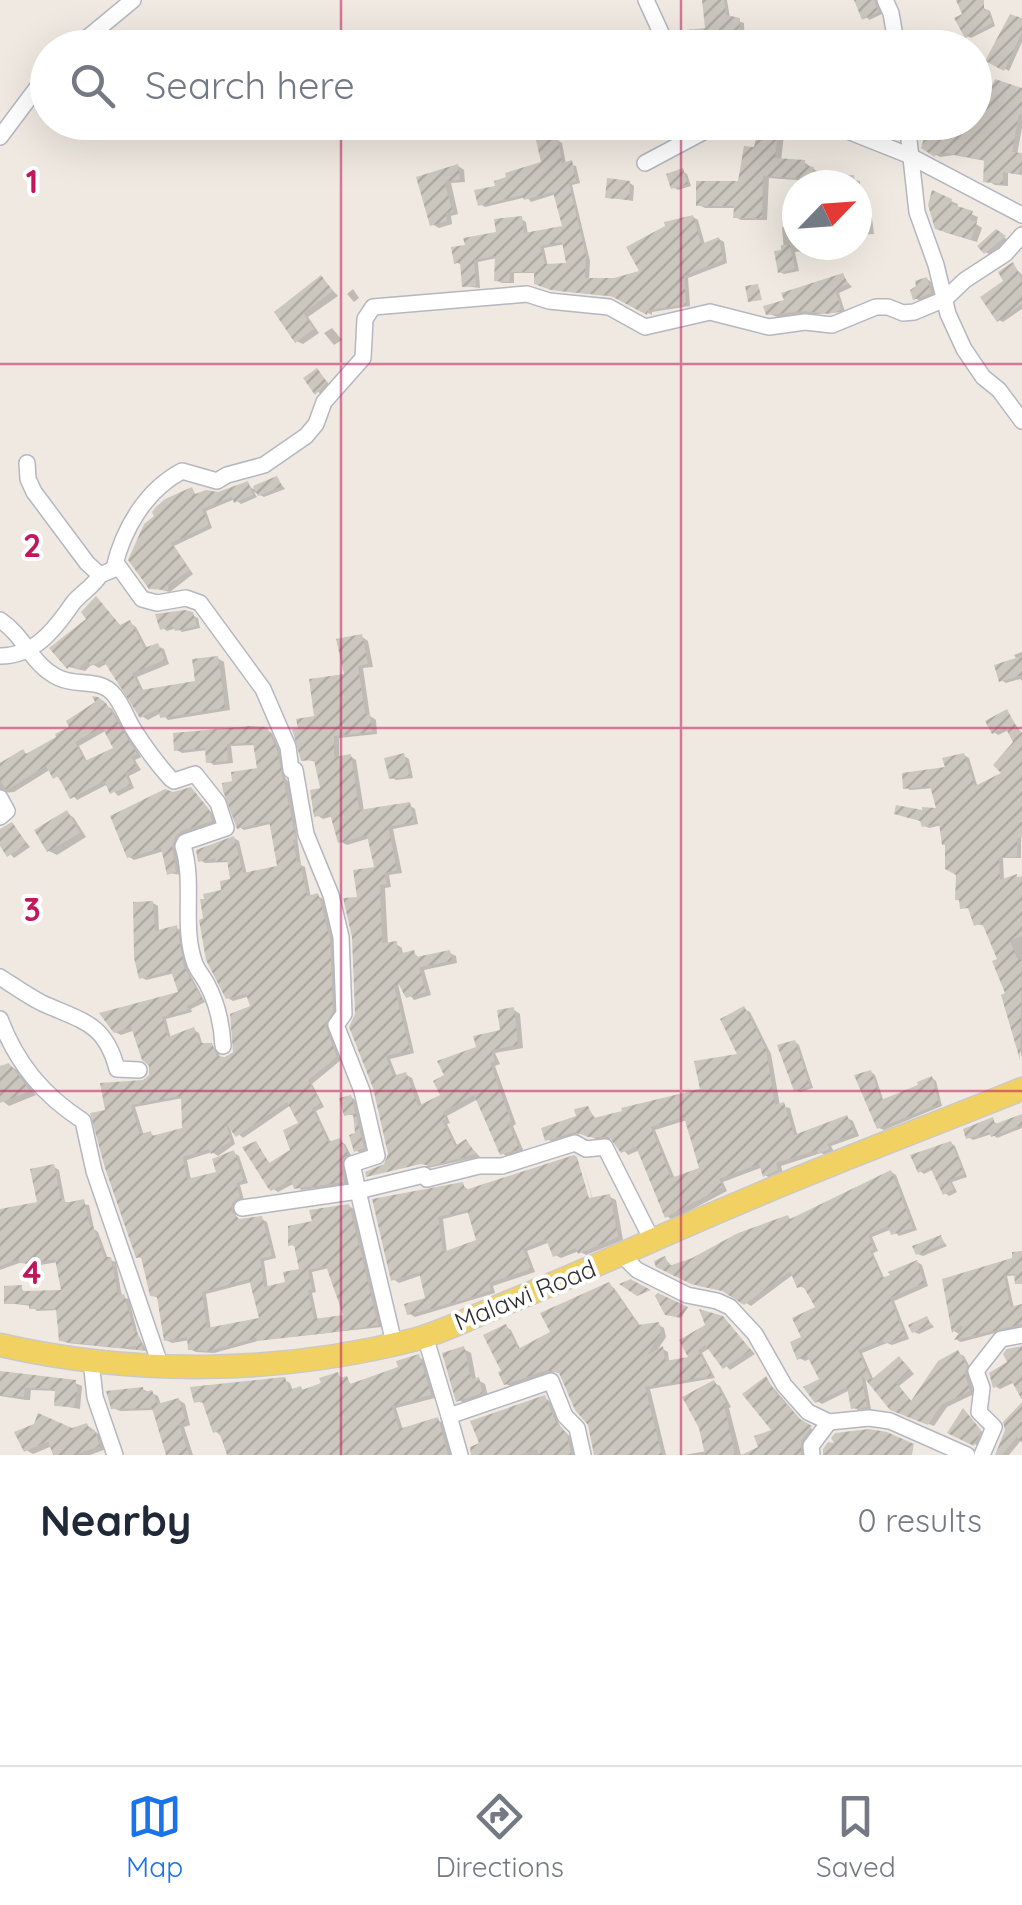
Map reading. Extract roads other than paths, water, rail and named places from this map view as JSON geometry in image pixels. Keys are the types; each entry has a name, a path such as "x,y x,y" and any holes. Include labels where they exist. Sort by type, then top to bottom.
{"main road":[{"name":"Malawi Road","path":"0,1345 91,1361 162,1367 260,1366 394,1344 425,1336 624,1256 740,1202 1022,1089"}],"street":[{"path":"96,30 133,0"},
{"path":"646,0 660,30"},
{"path":"885,0 894,30"},
{"path":"0,137 30,97"},
{"path":"645,164 689,140"},
{"path":"870,140 908,155 1022,215"},
{"path":"908,140 917,212 964,348 1022,421"},
{"path":"0,656 30,650 56,629 74,602 107,571 130,524 167,479 182,471 217,481 264,466 306,436 316,424 324,402 363,358 364,319 373,307 527,294 549,302 609,307 645,327 710,312 769,327 806,322 832,324 876,306 903,314 945,299 973,274 1005,254 1022,236"},
{"path":"27,462 34,492 86,564 126,572 142,599 156,603 186,598 200,603 263,689 282,730 301,795 306,834 331,895 342,937 344,1014 336,1025 367,1107 377,1156 352,1164 394,1344"},
{"path":"0,620 30,650 34,662 54,676 104,686 116,696 133,729 171,779 195,774 218,803 226,828 183,846 190,874 188,918 195,964 212,994 223,1046"},
{"path":"0,798 7,811 0,817"},
{"path":"0,979 39,1002 78,1016 109,1043 117,1069 139,1070"},
{"path":"0,1019 13,1053 42,1090 83,1121 94,1171 162,1367"},
{"path":"242,1208 358,1191 424,1175 427,1179 478,1166 502,1166 574,1143 586,1150 605,1147 653,1242"},
{"path":"624,1256 637,1270 687,1296 730,1307 755,1334 784,1386 800,1405 829,1422 868,1418 890,1421 968,1455"},
{"path":"982,1455 994,1427 979,1412 982,1388 976,1371 1001,1338 1022,1335"},
{"path":"425,1336 460,1455"},
{"path":"91,1361 95,1397 116,1455"},
{"path":"450,1416 551,1380 565,1416 577,1428 583,1455"},
{"path":"812,1455 811,1446 829,1422"}]}
